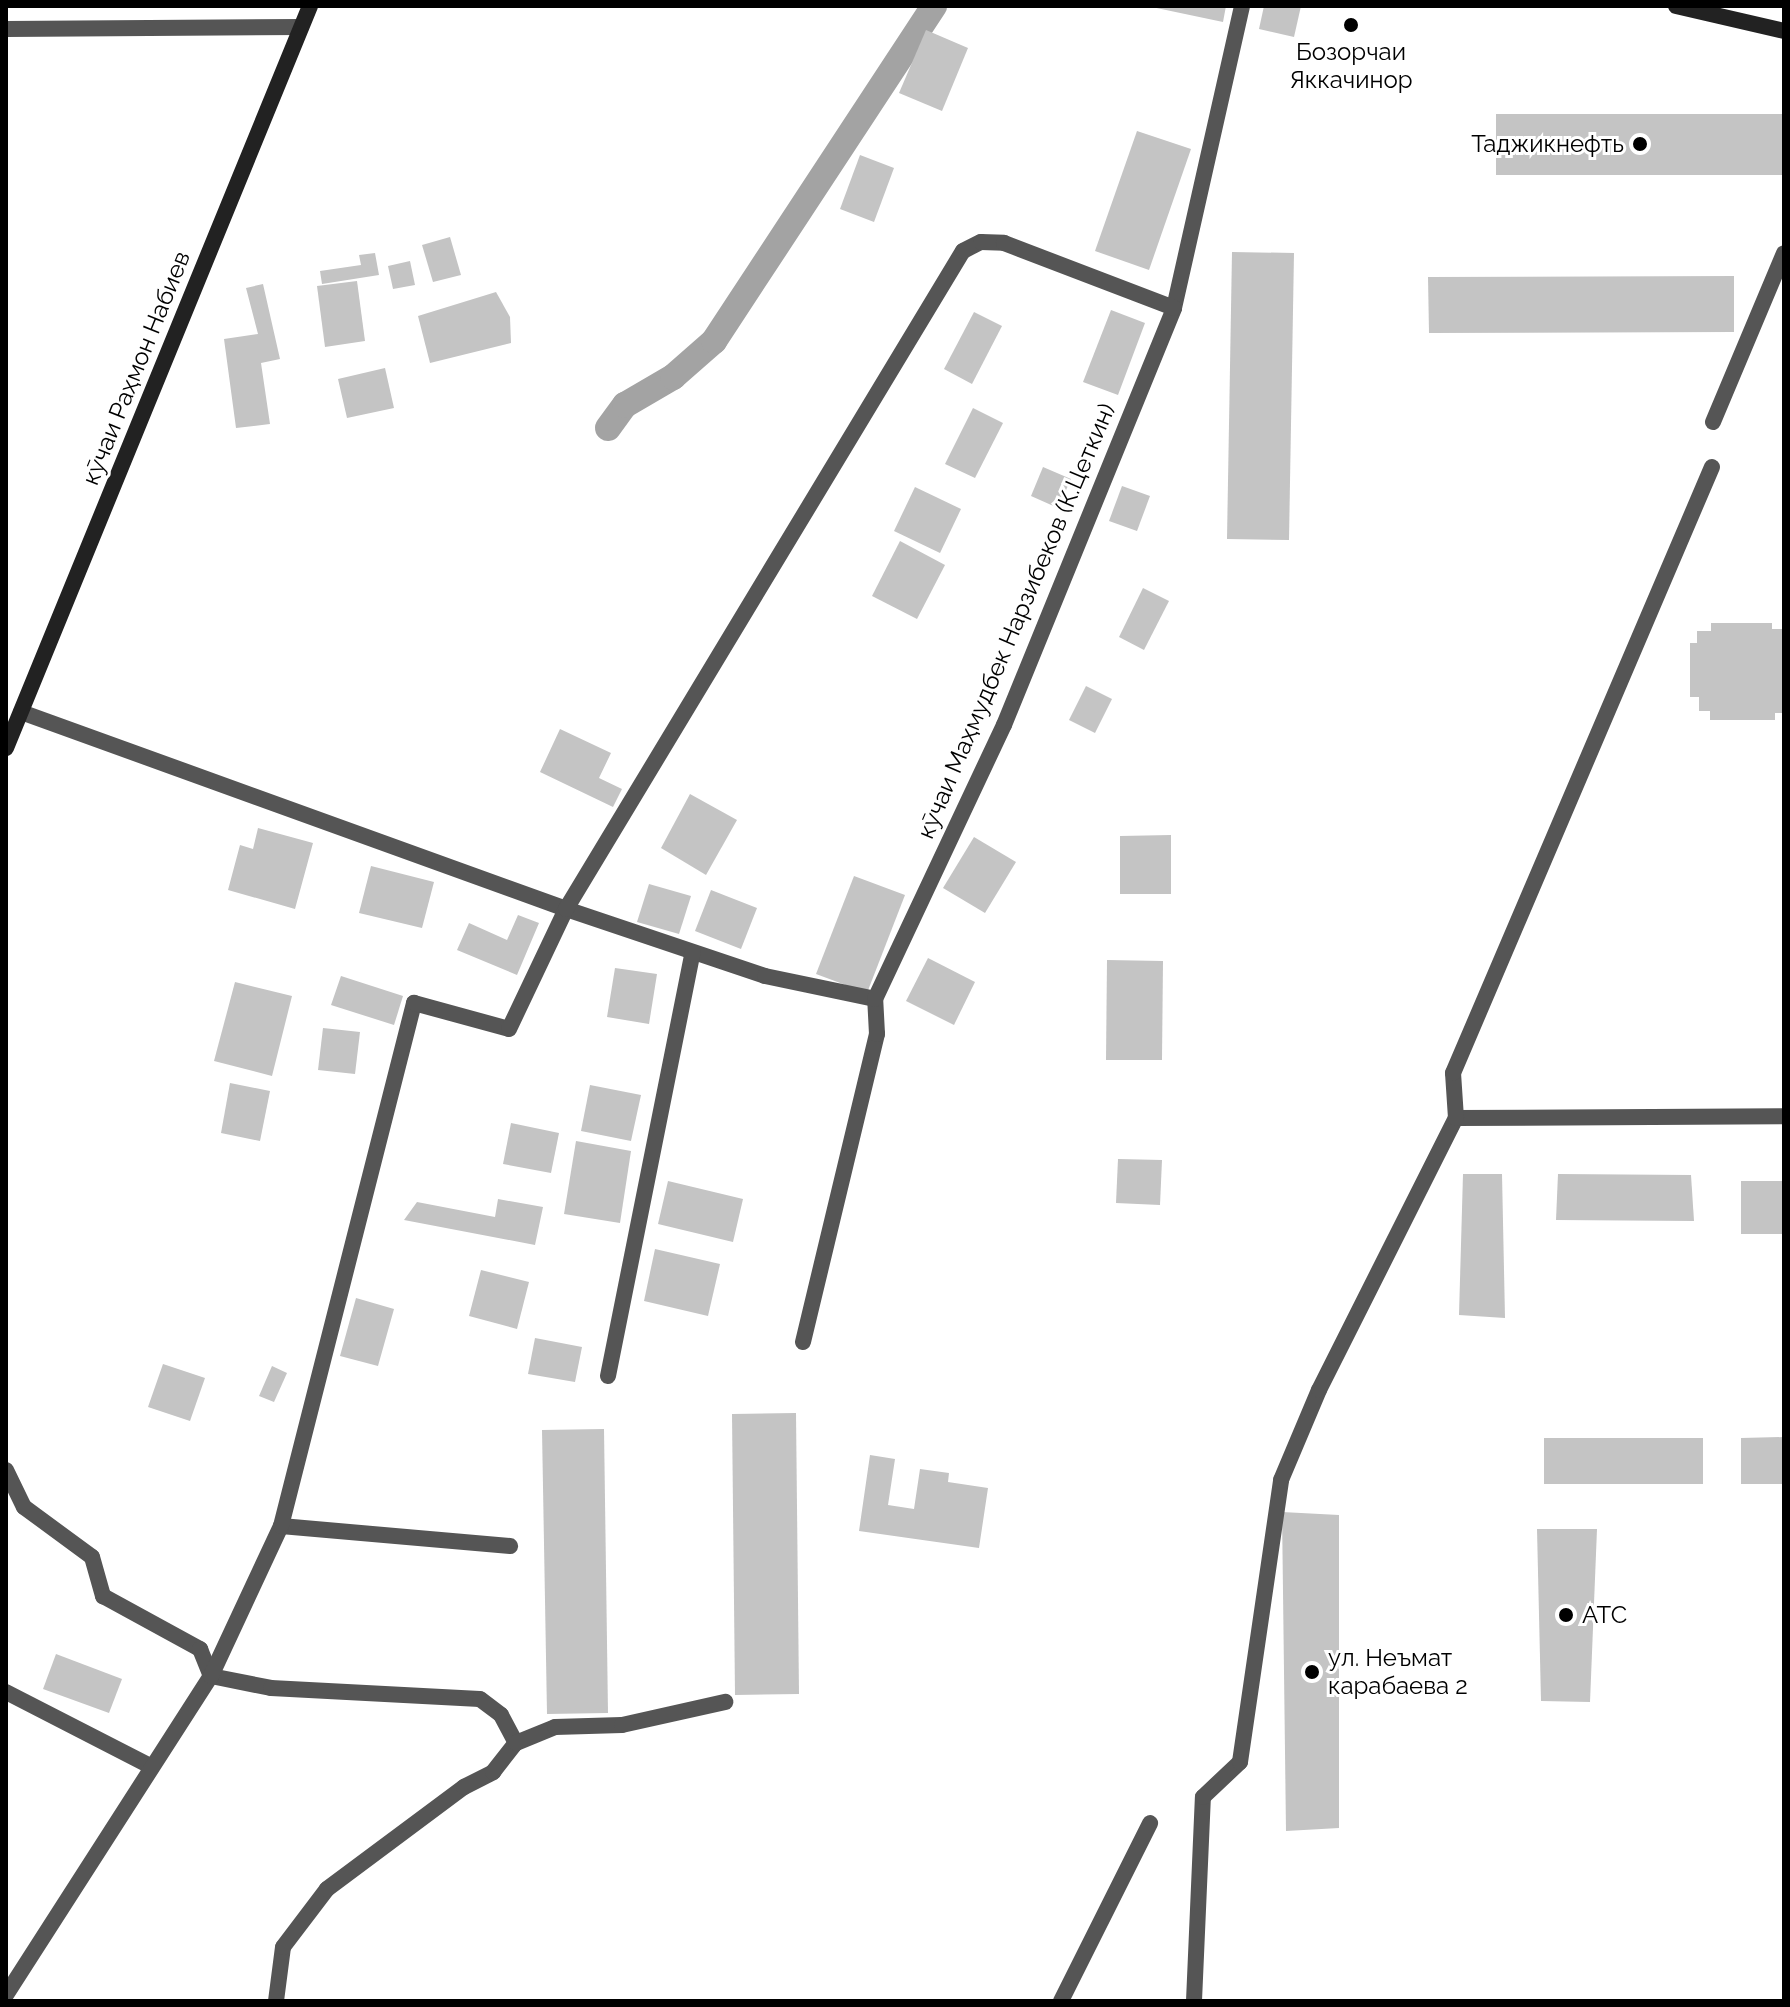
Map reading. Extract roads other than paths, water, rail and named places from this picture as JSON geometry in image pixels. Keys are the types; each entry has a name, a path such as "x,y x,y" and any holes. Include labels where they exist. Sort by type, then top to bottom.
{"street":[{"name":"кӯчаи Раҳмон Набиев","path":"6,748 310,6"},
{"name":"кӯчаи Маҳмудбек Нарзибеков (К.Цеткин)","path":"803,1342 877,1034 875,999 1004,725 1174,308 1242,6"},
{"path":"1676,6 1784,31"},
{"path":"6,29 301,27"},
{"path":"6,1995 211,1676 281,1526 414,1003 509,1029 566,909 963,251 981,242 1004,243 1174,308"},
{"path":"1713,422 1784,253"},
{"path":"1194,2001 1203,1797 1240,1762 1281,1480 1319,1390 1456,1118 1453,1073 1712,467"},
{"path":"21,712 693,952 765,976 875,999"},
{"path":"608,1376 693,952"},
{"path":"1456,1118 1784,1116"},
{"path":"6,1470 24,1507 92,1557 103,1596 200,1649 211,1676"},
{"path":"281,1526 510,1546"},
{"path":"211,1676 271,1688 480,1699 501,1715 516,1743"},
{"path":"6,1692 152,1767"},
{"path":"276,2001 283,1947 327,1889 464,1787 493,1772 516,1743 555,1727 622,1725 725,1702"},
{"path":"1061,2001 1150,1823"}],"waterway":[{"path":"608,428 625,405 673,377 714,341 934,6"}],"place":[{"name":"Бозорчаи Яккачинор","path":"1351,25"},
{"name":"Таджикнефть","path":"1640,144"},
{"name":"АТС","path":"1566,1615"},
{"name":"ул. Неъмат карабаева 2","path":"1312,1672"}]}
